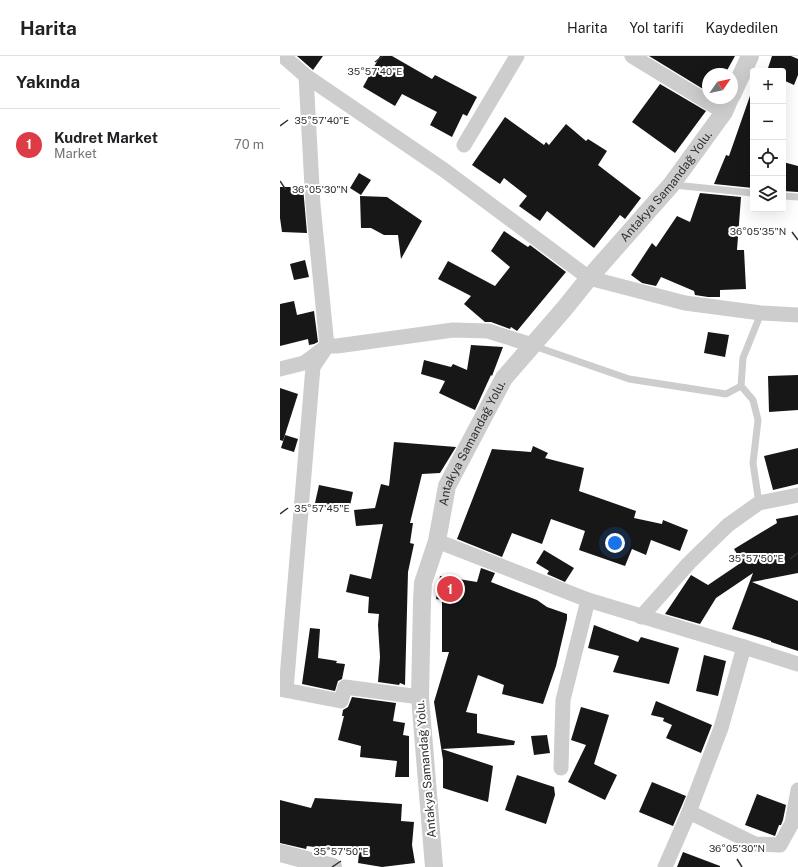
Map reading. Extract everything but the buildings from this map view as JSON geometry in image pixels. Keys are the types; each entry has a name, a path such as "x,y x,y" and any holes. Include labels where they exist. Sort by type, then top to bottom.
{"street":[{"path":"283,56 306,76 444,170 589,278 685,303 761,313 798,315"},
{"path":"464,145 517,56"},
{"path":"632,56 727,105"},
{"path":"738,82 750,56"},
{"path":"306,76 313,205 327,346 313,367 283,690 341,701 345,687 420,697"},
{"name":"Antakya Samandağ Yolu.","path":"434,867 420,697 423,583 437,541 447,486 504,378 671,184 727,105"},
{"path":"280,369 304,363 327,346 337,346 453,330 488,331 532,345"},
{"path":"641,617 689,562 722,530 759,503 798,495"},
{"path":"437,541 588,600 641,617 744,646 798,664"},
{"path":"561,768 563,700 588,600"},
{"path":"665,867 689,812 721,728 744,646"},
{"path":"689,812 755,844 780,845 792,823 798,790"},
{"path":"280,853 333,867"}],"lane":[{"path":"671,184 750,193"},
{"path":"786,196 798,197"},
{"path":"759,503 753,463 758,420 753,400 741,386 743,358 761,313"},
{"path":"532,345 629,379 726,394 741,386"}],"place":[{"name":"Kudret Market","path":"450,589"}]}
